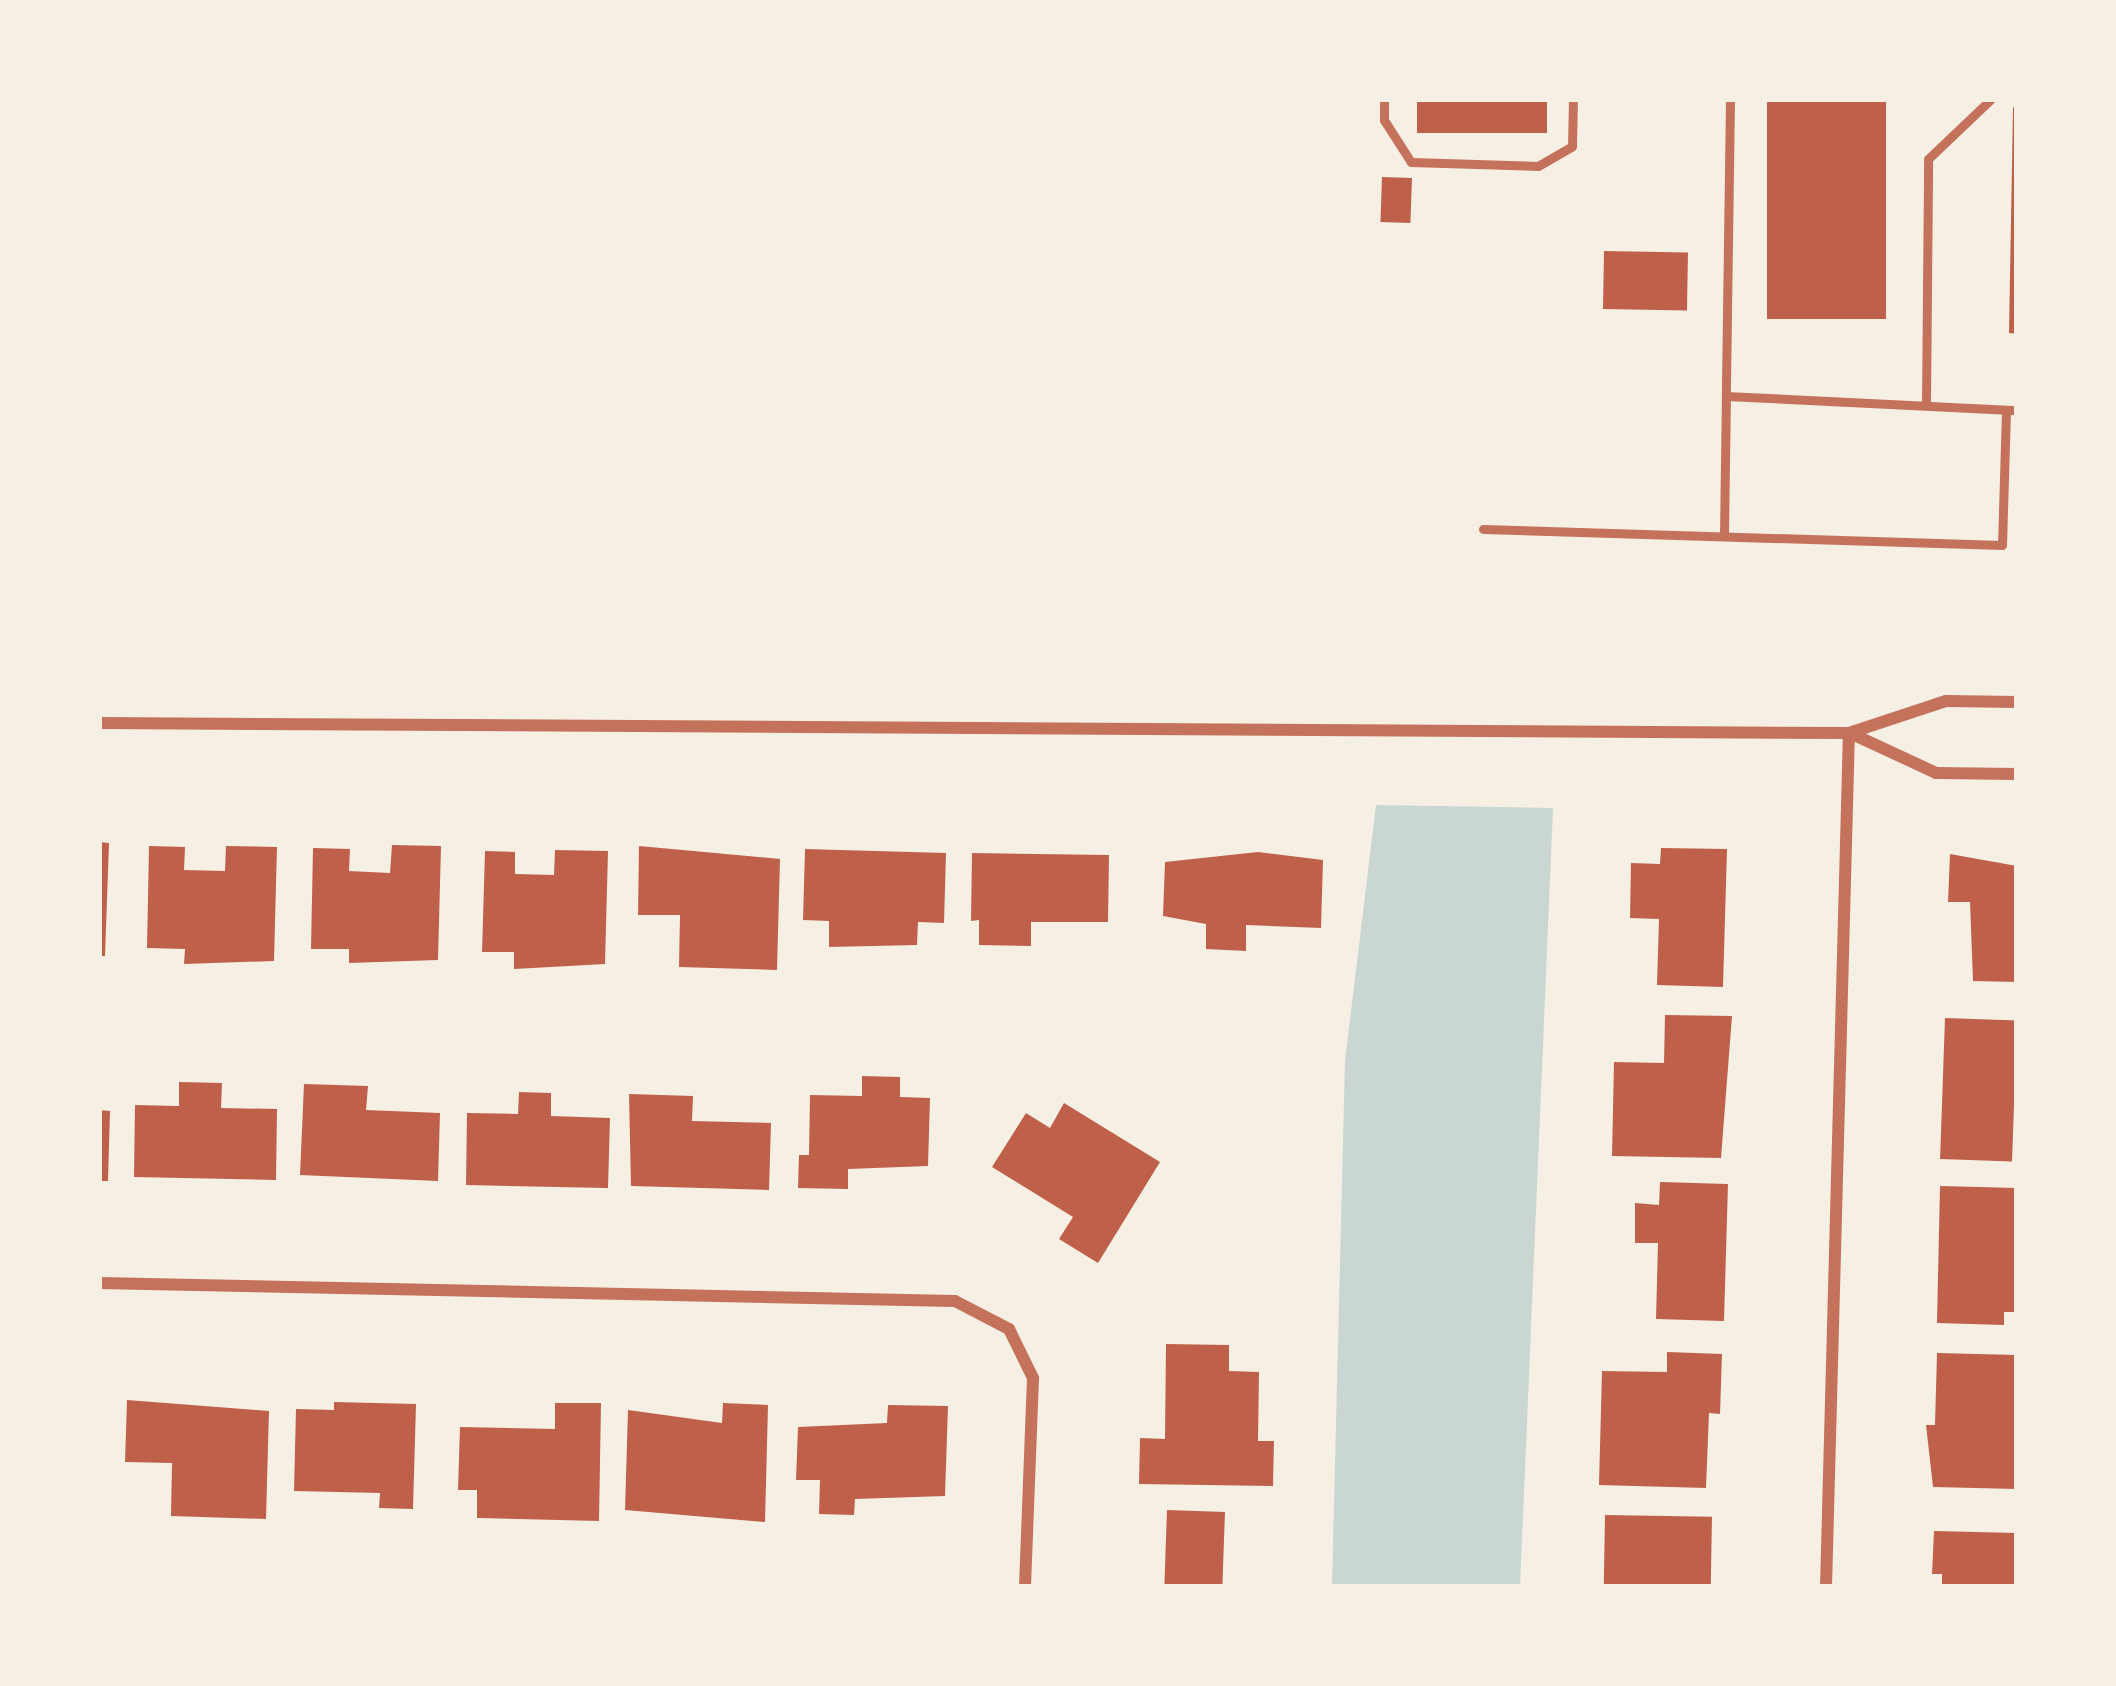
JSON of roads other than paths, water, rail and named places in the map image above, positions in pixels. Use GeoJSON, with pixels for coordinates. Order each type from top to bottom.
{"type":"FeatureCollection","features":[{"type":"Feature","properties":{"kind":"street"},"geometry":{"type":"LineString","coordinates":[[99,722],[1849,733],[1946,701],[2017,702]]}},
{"type":"Feature","properties":{"kind":"street"},"geometry":{"type":"LineString","coordinates":[[1849,733],[1936,773],[2017,774]]}},
{"type":"Feature","properties":{"kind":"street"},"geometry":{"type":"LineString","coordinates":[[1826,1587],[1849,733]]}},
{"type":"Feature","properties":{"kind":"street"},"geometry":{"type":"LineString","coordinates":[[99,1283],[955,1301],[1009,1329],[1033,1378],[1024,1587]]}},
{"type":"Feature","properties":{"kind":"lane"},"geometry":{"type":"LineString","coordinates":[[1384,99],[1384,121],[1411,162],[1538,166],[1571,146],[1573,99]]}},
{"type":"Feature","properties":{"kind":"lane"},"geometry":{"type":"LineString","coordinates":[[1724,535],[1730,99]]}},
{"type":"Feature","properties":{"kind":"lane"},"geometry":{"type":"LineString","coordinates":[[1926,406],[1928,160],[1991,99]]}},
{"type":"Feature","properties":{"kind":"lane"},"geometry":{"type":"LineString","coordinates":[[1726,396],[2012,410],[2002,545]]}},
{"type":"Feature","properties":{"kind":"lane"},"geometry":{"type":"LineString","coordinates":[[1483,529],[2017,546]]}}]}
